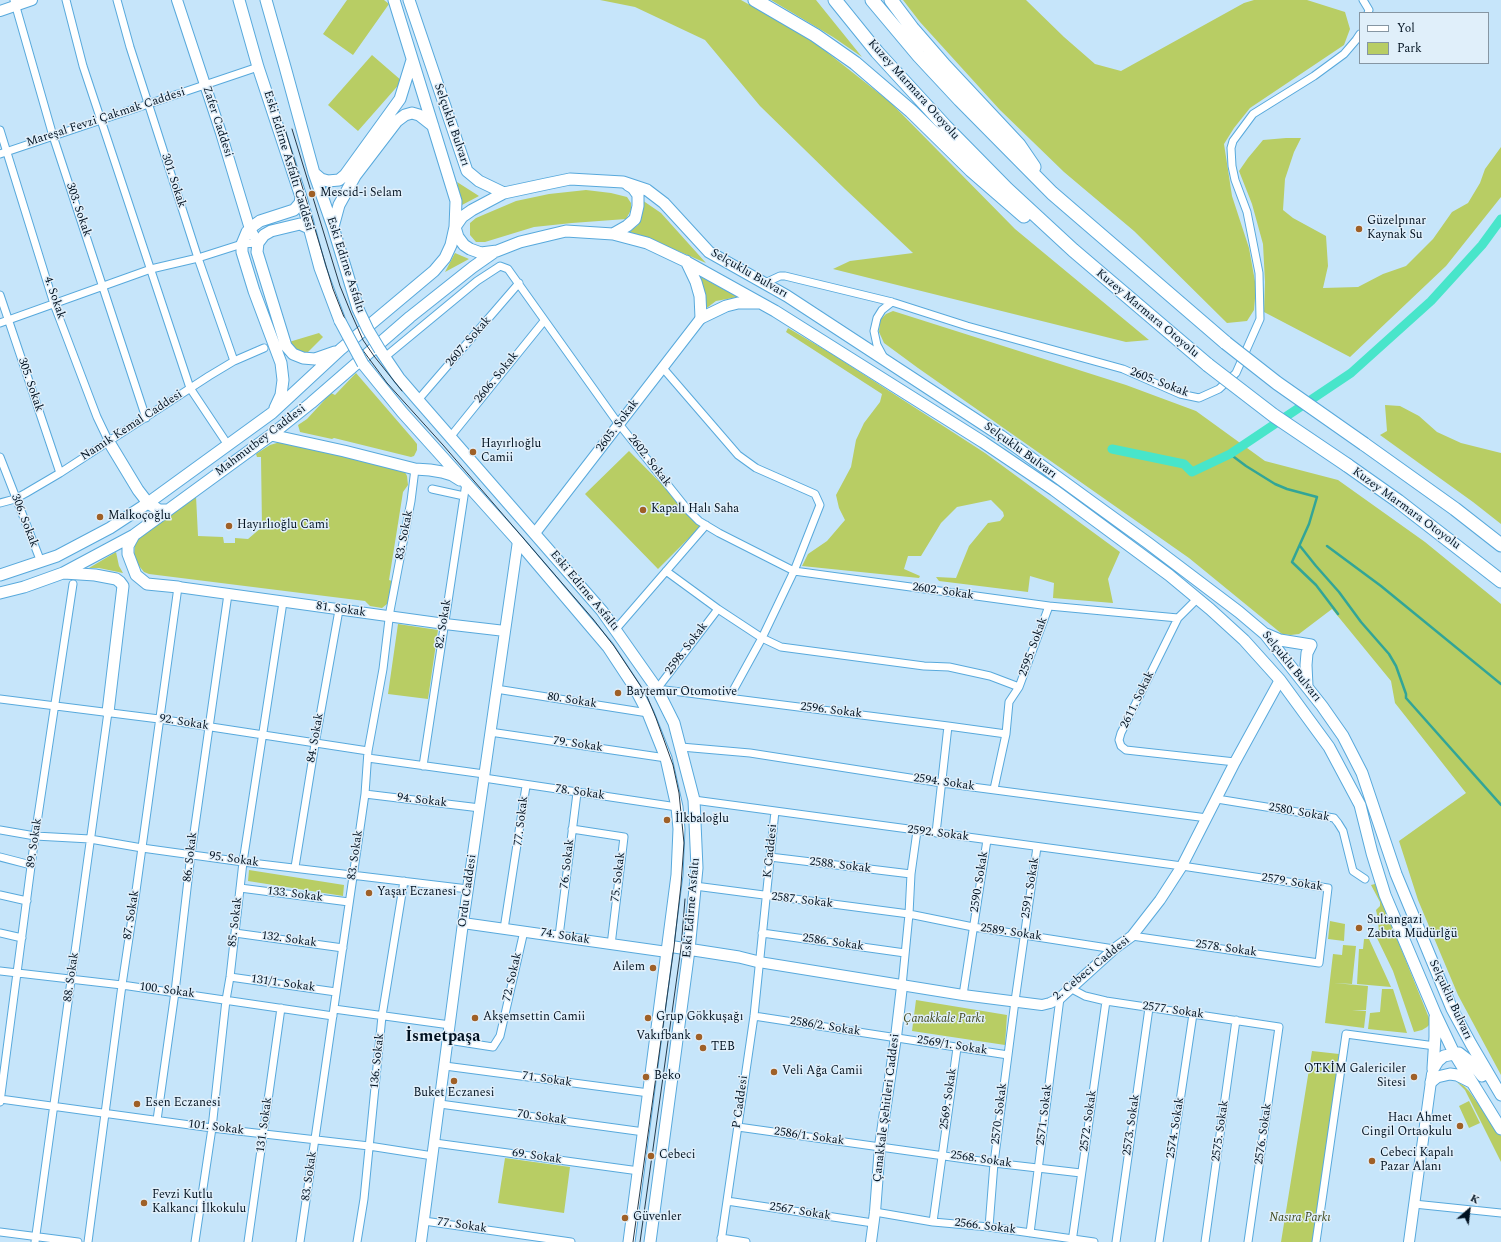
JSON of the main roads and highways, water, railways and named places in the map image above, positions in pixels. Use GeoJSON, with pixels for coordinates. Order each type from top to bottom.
{"type":"FeatureCollection","features":[{"type":"Feature","properties":{"kind":"highway"},"geometry":{"type":"LineString","coordinates":[[755,0],[816,35],[855,63],[911,111],[1001,197],[1036,226],[1073,250]]}},
{"type":"Feature","properties":{"kind":"highway","name":"Kuzey Marmara Otoyolu"},"geometry":{"type":"LineString","coordinates":[[835,0],[877,52],[945,126],[1007,189],[1073,250],[1208,365],[1278,419],[1398,501],[1501,581]]}},
{"type":"Feature","properties":{"kind":"highway"},"geometry":{"type":"LineString","coordinates":[[872,0],[960,100],[1052,193],[1226,343],[1283,388],[1456,509],[1501,545]]}},
{"type":"Feature","properties":{"kind":"highway"},"geometry":{"type":"LineString","coordinates":[[891,0],[912,28],[945,66],[1019,145],[1052,193]]}},
{"type":"Feature","properties":{"kind":"main road"},"geometry":{"type":"LineString","coordinates":[[0,11],[15,3],[32,0]]}},
{"type":"Feature","properties":{"kind":"main road","name":"Zafer Caddesi"},"geometry":{"type":"LineString","coordinates":[[177,0],[221,133],[250,229],[258,243]]}},
{"type":"Feature","properties":{"kind":"main road","name":"Eski Edirne Asfaltı Caddesi"},"geometry":{"type":"LineString","coordinates":[[239,0],[258,67],[301,197],[320,268],[340,321]]}},
{"type":"Feature","properties":{"kind":"main road","name":"Eski Edirne Asfaltı"},"geometry":{"type":"LineString","coordinates":[[266,0],[314,172],[333,227],[358,309],[368,330],[382,354],[418,400],[602,611],[657,689],[674,723],[694,800],[697,868],[688,953],[650,1242]]}},
{"type":"Feature","properties":{"kind":"main road","name":"Selçuklu Bulvarı"},"geometry":{"type":"LineString","coordinates":[[394,0],[456,201],[455,227]]}},
{"type":"Feature","properties":{"kind":"main road","name":"Selçuklu Bulvarı"},"geometry":{"type":"LineString","coordinates":[[409,0],[466,171],[479,181],[504,193],[570,179],[624,182],[647,190],[664,203],[709,252],[766,283],[1001,436],[1148,543],[1265,634],[1308,687],[1342,736],[1362,773],[1396,874],[1452,1009],[1501,1096]]}},
{"type":"Feature","properties":{"kind":"main road"},"geometry":{"type":"LineString","coordinates":[[314,172],[321,178],[328,181],[339,180],[345,175],[400,100],[412,60]]}},
{"type":"Feature","properties":{"kind":"main road"},"geometry":{"type":"LineString","coordinates":[[333,227],[339,205],[355,176],[397,122],[405,115],[412,113],[419,115],[433,126]]}},
{"type":"Feature","properties":{"kind":"main road"},"geometry":{"type":"LineString","coordinates":[[613,234],[627,226],[635,219],[638,206],[638,195],[633,188],[624,182]]}},
{"type":"Feature","properties":{"kind":"main road"},"geometry":{"type":"LineString","coordinates":[[497,251],[481,253],[470,249],[464,245],[458,237],[455,227],[462,217],[472,210],[504,193]]}},
{"type":"Feature","properties":{"kind":"main road"},"geometry":{"type":"LineString","coordinates":[[272,413],[280,395],[284,380],[281,363],[254,291],[242,252],[242,244],[247,232],[260,221],[294,210],[300,203],[301,197]]}},
{"type":"Feature","properties":{"kind":"main road"},"geometry":{"type":"LineString","coordinates":[[309,228],[300,224],[293,224],[271,231],[264,235],[258,243],[257,252],[286,346],[293,354],[304,358],[315,359],[341,349]]}},
{"type":"Feature","properties":{"kind":"main road","name":"Mahmutbey Caddesi"},"geometry":{"type":"LineString","coordinates":[[0,575],[56,556],[110,528],[148,503],[272,413],[341,349],[434,271],[445,258],[451,245],[455,227]]}},
{"type":"Feature","properties":{"kind":"main road","name":"Selçuklu Bulvarı"},"geometry":{"type":"LineString","coordinates":[[497,251],[520,242],[566,231],[613,234],[647,243],[685,261],[761,303],[1009,459],[1169,575],[1244,640],[1280,680],[1329,747],[1360,805],[1372,853],[1385,895],[1435,1012],[1454,1054],[1501,1129]]}},
{"type":"Feature","properties":{"kind":"main road","name":"Mahmutbey Caddesi"},"geometry":{"type":"LineString","coordinates":[[0,593],[24,587],[63,573],[134,535],[271,435],[311,403],[410,317],[473,267],[497,251]]}},
{"type":"Feature","properties":{"kind":"main road"},"geometry":{"type":"LineString","coordinates":[[685,261],[692,271],[700,296],[701,318],[726,306],[761,303]]}},
{"type":"Feature","properties":{"kind":"main road","name":"2605. Sokak"},"geometry":{"type":"LineString","coordinates":[[535,534],[701,318]]}},
{"type":"Feature","properties":{"kind":"main road","name":"Eski Edirne Asfaltı"},"geometry":{"type":"LineString","coordinates":[[340,321],[363,364],[402,412],[518,541],[608,647],[636,688],[666,758],[677,807],[679,829],[677,875],[629,1242]]}},
{"type":"Feature","properties":{"kind":"main road"},"geometry":{"type":"LineString","coordinates":[[271,435],[447,474],[466,483]]}},
{"type":"Feature","properties":{"kind":"main road"},"geometry":{"type":"LineString","coordinates":[[109,442],[138,490],[148,503],[159,510],[168,510]]}},
{"type":"Feature","properties":{"kind":"main road"},"geometry":{"type":"LineString","coordinates":[[134,535],[128,546],[128,554],[136,575],[147,584],[178,587]]}},
{"type":"Feature","properties":{"kind":"main road","name":"Ordu Caddesi"},"geometry":{"type":"LineString","coordinates":[[421,1242],[463,923],[518,541]]}},
{"type":"Feature","properties":{"kind":"main road"},"geometry":{"type":"LineString","coordinates":[[63,573],[95,574],[116,579],[123,586],[108,712]]}},
{"type":"Feature","properties":{"kind":"main road","name":"81. Sokak"},"geometry":{"type":"LineString","coordinates":[[178,587],[339,610],[505,631]]}},
{"type":"Feature","properties":{"kind":"main road"},"geometry":{"type":"LineString","coordinates":[[1265,634],[1280,640],[1311,645],[1307,653],[1306,665],[1308,687]]}},
{"type":"Feature","properties":{"kind":"main road","name":"2. Cebeci Caddesi"},"geometry":{"type":"LineString","coordinates":[[759,962],[902,986],[1042,1005],[1060,998],[1114,949],[1132,936],[1160,900],[1182,866],[1235,762],[1280,680]]}},
{"type":"Feature","properties":{"kind":"main road","name":"74. Sokak"},"geometry":{"type":"LineString","coordinates":[[463,923],[559,936],[611,945],[668,949]]}},
{"type":"Feature","properties":{"kind":"main road"},"geometry":{"type":"LineString","coordinates":[[668,949],[688,953],[739,957],[759,962]]}},
{"type":"Feature","properties":{"kind":"main road","name":"Çanakkale Şehitleri Caddesi"},"geometry":{"type":"LineString","coordinates":[[871,1242],[880,1146],[902,986]]}},
{"type":"Feature","properties":{"kind":"main road"},"geometry":{"type":"LineString","coordinates":[[1409,1242],[1433,1069],[1435,1012]]}},
{"type":"Feature","properties":{"kind":"main road"},"geometry":{"type":"LineString","coordinates":[[1433,1069],[1438,1061],[1444,1056],[1459,1053],[1465,1056],[1472,1063],[1488,1084],[1501,1096]]}},
{"type":"Feature","properties":{"kind":"main road"},"geometry":{"type":"LineString","coordinates":[[1431,1082],[1437,1077],[1457,1074],[1471,1083]]}},
{"type":"Feature","properties":{"kind":"waterway"},"geometry":{"type":"LineString","coordinates":[[1112,449],[1184,464],[1192,472],[1230,454],[1351,373],[1431,301],[1482,245],[1501,219]]}},
{"type":"Feature","properties":{"kind":"waterway"},"geometry":{"type":"LineString","coordinates":[[1230,454],[1275,484],[1287,489],[1317,497],[1309,524],[1292,562],[1316,585],[1338,614]]}},
{"type":"Feature","properties":{"kind":"waterway"},"geometry":{"type":"LineString","coordinates":[[1300,546],[1339,592],[1361,622],[1389,654],[1396,666],[1406,698],[1501,805]]}},
{"type":"Feature","properties":{"kind":"waterway"},"geometry":{"type":"LineString","coordinates":[[1327,546],[1381,586],[1501,684]]}},
{"type":"Feature","properties":{"kind":"tram line"},"geometry":{"type":"LineString","coordinates":[[285,129],[333,289],[344,317],[359,345],[387,383],[443,445],[593,619],[614,646],[646,694],[673,765],[679,793],[684,843],[681,885],[674,947],[633,1242]]}},
{"type":"Feature","properties":{"kind":"tram line"},"geometry":{"type":"LineString","coordinates":[[292,129],[340,286],[351,313],[363,340],[402,391]]}},
{"type":"Feature","properties":{"kind":"tram line"},"geometry":{"type":"LineString","coordinates":[[640,1242],[681,948],[685,899]]}},
{"type":"Feature","properties":{"kind":"place","name":"Mescid-i Selam"},"geometry":{"type":"Point","coordinates":[312,194]}},
{"type":"Feature","properties":{"kind":"place","name":"Güzelpınar Kaynak Su"},"geometry":{"type":"Point","coordinates":[1359,229]}},
{"type":"Feature","properties":{"kind":"place","name":"Hayırlıoğlu Camii"},"geometry":{"type":"Point","coordinates":[473,452]}},
{"type":"Feature","properties":{"kind":"place","name":"Kapalı Halı Saha"},"geometry":{"type":"Point","coordinates":[643,510]}},
{"type":"Feature","properties":{"kind":"place","name":"Malkoçoğlu"},"geometry":{"type":"Point","coordinates":[100,517]}},
{"type":"Feature","properties":{"kind":"place","name":"Hayırlıoğlu Cami"},"geometry":{"type":"Point","coordinates":[229,526]}},
{"type":"Feature","properties":{"kind":"place","name":"Baytemur Otomotive"},"geometry":{"type":"Point","coordinates":[618,693]}},
{"type":"Feature","properties":{"kind":"place","name":"İlkbaloğlu"},"geometry":{"type":"Point","coordinates":[667,820]}},
{"type":"Feature","properties":{"kind":"place","name":"Yaşar Eczanesi"},"geometry":{"type":"Point","coordinates":[369,893]}},
{"type":"Feature","properties":{"kind":"place","name":"Sultangazi Zabıta Müdürlğü"},"geometry":{"type":"Point","coordinates":[1359,928]}},
{"type":"Feature","properties":{"kind":"place","name":"Ailem"},"geometry":{"type":"Point","coordinates":[653,968]}},
{"type":"Feature","properties":{"kind":"place","name":"Akşemsettin Camii"},"geometry":{"type":"Point","coordinates":[475,1018]}},
{"type":"Feature","properties":{"kind":"place","name":"Grup Gökkuşağı"},"geometry":{"type":"Point","coordinates":[648,1018]}},
{"type":"Feature","properties":{"kind":"place","name":"Vakıfbank"},"geometry":{"type":"Point","coordinates":[699,1037]}},
{"type":"Feature","properties":{"kind":"place","name":"TEB"},"geometry":{"type":"Point","coordinates":[703,1048]}},
{"type":"Feature","properties":{"kind":"place","name":"Veli Ağa Camii"},"geometry":{"type":"Point","coordinates":[774,1072]}},
{"type":"Feature","properties":{"kind":"place","name":"Beko"},"geometry":{"type":"Point","coordinates":[646,1077]}},
{"type":"Feature","properties":{"kind":"place","name":"OTKİM Galericiler Sitesi"},"geometry":{"type":"Point","coordinates":[1414,1077]}},
{"type":"Feature","properties":{"kind":"place","name":"Buket Eczanesi"},"geometry":{"type":"Point","coordinates":[454,1081]}},
{"type":"Feature","properties":{"kind":"place","name":"Esen Eczanesi"},"geometry":{"type":"Point","coordinates":[137,1104]}},
{"type":"Feature","properties":{"kind":"place","name":"Hacı Ahmet Cingil Ortaokulu"},"geometry":{"type":"Point","coordinates":[1460,1126]}},
{"type":"Feature","properties":{"kind":"place","name":"Cebeci"},"geometry":{"type":"Point","coordinates":[651,1156]}},
{"type":"Feature","properties":{"kind":"place","name":"Cebeci Kapalı Pazar Alanı"},"geometry":{"type":"Point","coordinates":[1372,1161]}},
{"type":"Feature","properties":{"kind":"place","name":"Fevzi Kutlu Kalkancı İlkokulu"},"geometry":{"type":"Point","coordinates":[144,1203]}},
{"type":"Feature","properties":{"kind":"place","name":"Güvenler"},"geometry":{"type":"Point","coordinates":[625,1218]}},
{"type":"Feature","properties":{"kind":"district","name":"İsmetpaşa"},"geometry":{"type":"Point","coordinates":[443,1038]}},
{"type":"Feature","properties":{"kind":"park label","name":"Çanakkale Parkı"},"geometry":{"type":"Point","coordinates":[944,1020]}},
{"type":"Feature","properties":{"kind":"park label","name":"Nasıra Parkı"},"geometry":{"type":"Point","coordinates":[1300,1219]}}]}
